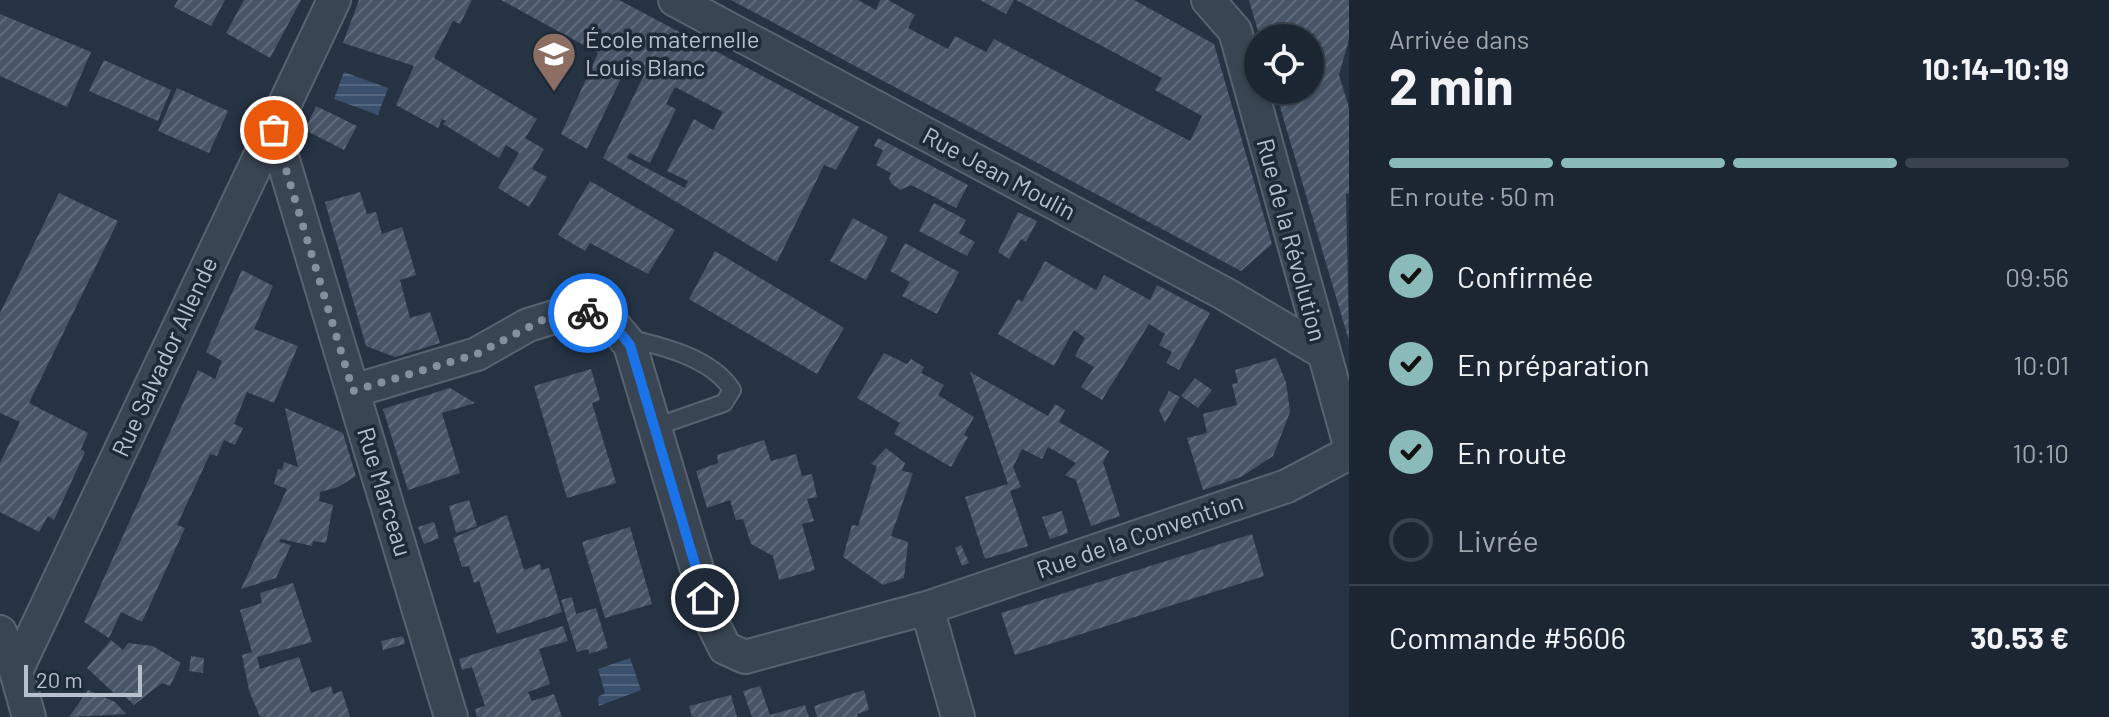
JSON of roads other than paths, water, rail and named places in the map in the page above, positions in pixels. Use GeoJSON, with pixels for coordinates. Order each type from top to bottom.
{"type":"FeatureCollection","features":[{"type":"Feature","properties":{"kind":"street","name":"Rue Salvador Allende"},"geometry":{"type":"LineString","coordinates":[[16,671],[334,0]]}},
{"type":"Feature","properties":{"kind":"street","name":"Rue Jean Moulin"},"geometry":{"type":"LineString","coordinates":[[675,0],[1225,294],[1321,351]]}},
{"type":"Feature","properties":{"kind":"street","name":"Rue de la Révolution"},"geometry":{"type":"LineString","coordinates":[[1208,0],[1235,31],[1321,351],[1349,442]]}},
{"type":"Feature","properties":{"kind":"street","name":"Rue Marceau"},"geometry":{"type":"LineString","coordinates":[[274,130],[451,717]]}},
{"type":"Feature","properties":{"kind":"street"},"geometry":{"type":"LineString","coordinates":[[353,391],[477,354],[550,316],[574,311],[593,314],[611,322],[627,338]]}},
{"type":"Feature","properties":{"kind":"street","name":"Rue de la Convention"},"geometry":{"type":"LineString","coordinates":[[627,338],[714,626],[725,648],[745,657],[927,608],[1287,486],[1349,453]]}},
{"type":"Feature","properties":{"kind":"street"},"geometry":{"type":"LineString","coordinates":[[927,608],[958,717]]}},
{"type":"Feature","properties":{"kind":"street"},"geometry":{"type":"LineString","coordinates":[[0,632],[16,671],[29,717]]}},
{"type":"Feature","properties":{"kind":"lane"},"geometry":{"type":"LineString","coordinates":[[627,338],[662,346],[722,375],[732,390],[724,403],[655,427]]}},
{"type":"Feature","properties":{"kind":"water"},"geometry":{"type":"Polygon","coordinates":[[[344,72],[388,88],[378,115],[334,99],[344,72]]]}},
{"type":"Feature","properties":{"kind":"water"},"geometry":{"type":"Polygon","coordinates":[[[630,658],[641,690],[599,706],[598,697],[605,693],[598,669],[630,658]]]}},
{"type":"Feature","properties":{"kind":"place","name":"École maternelle Louis Blanc"},"geometry":{"type":"Point","coordinates":[554,93]}}]}
